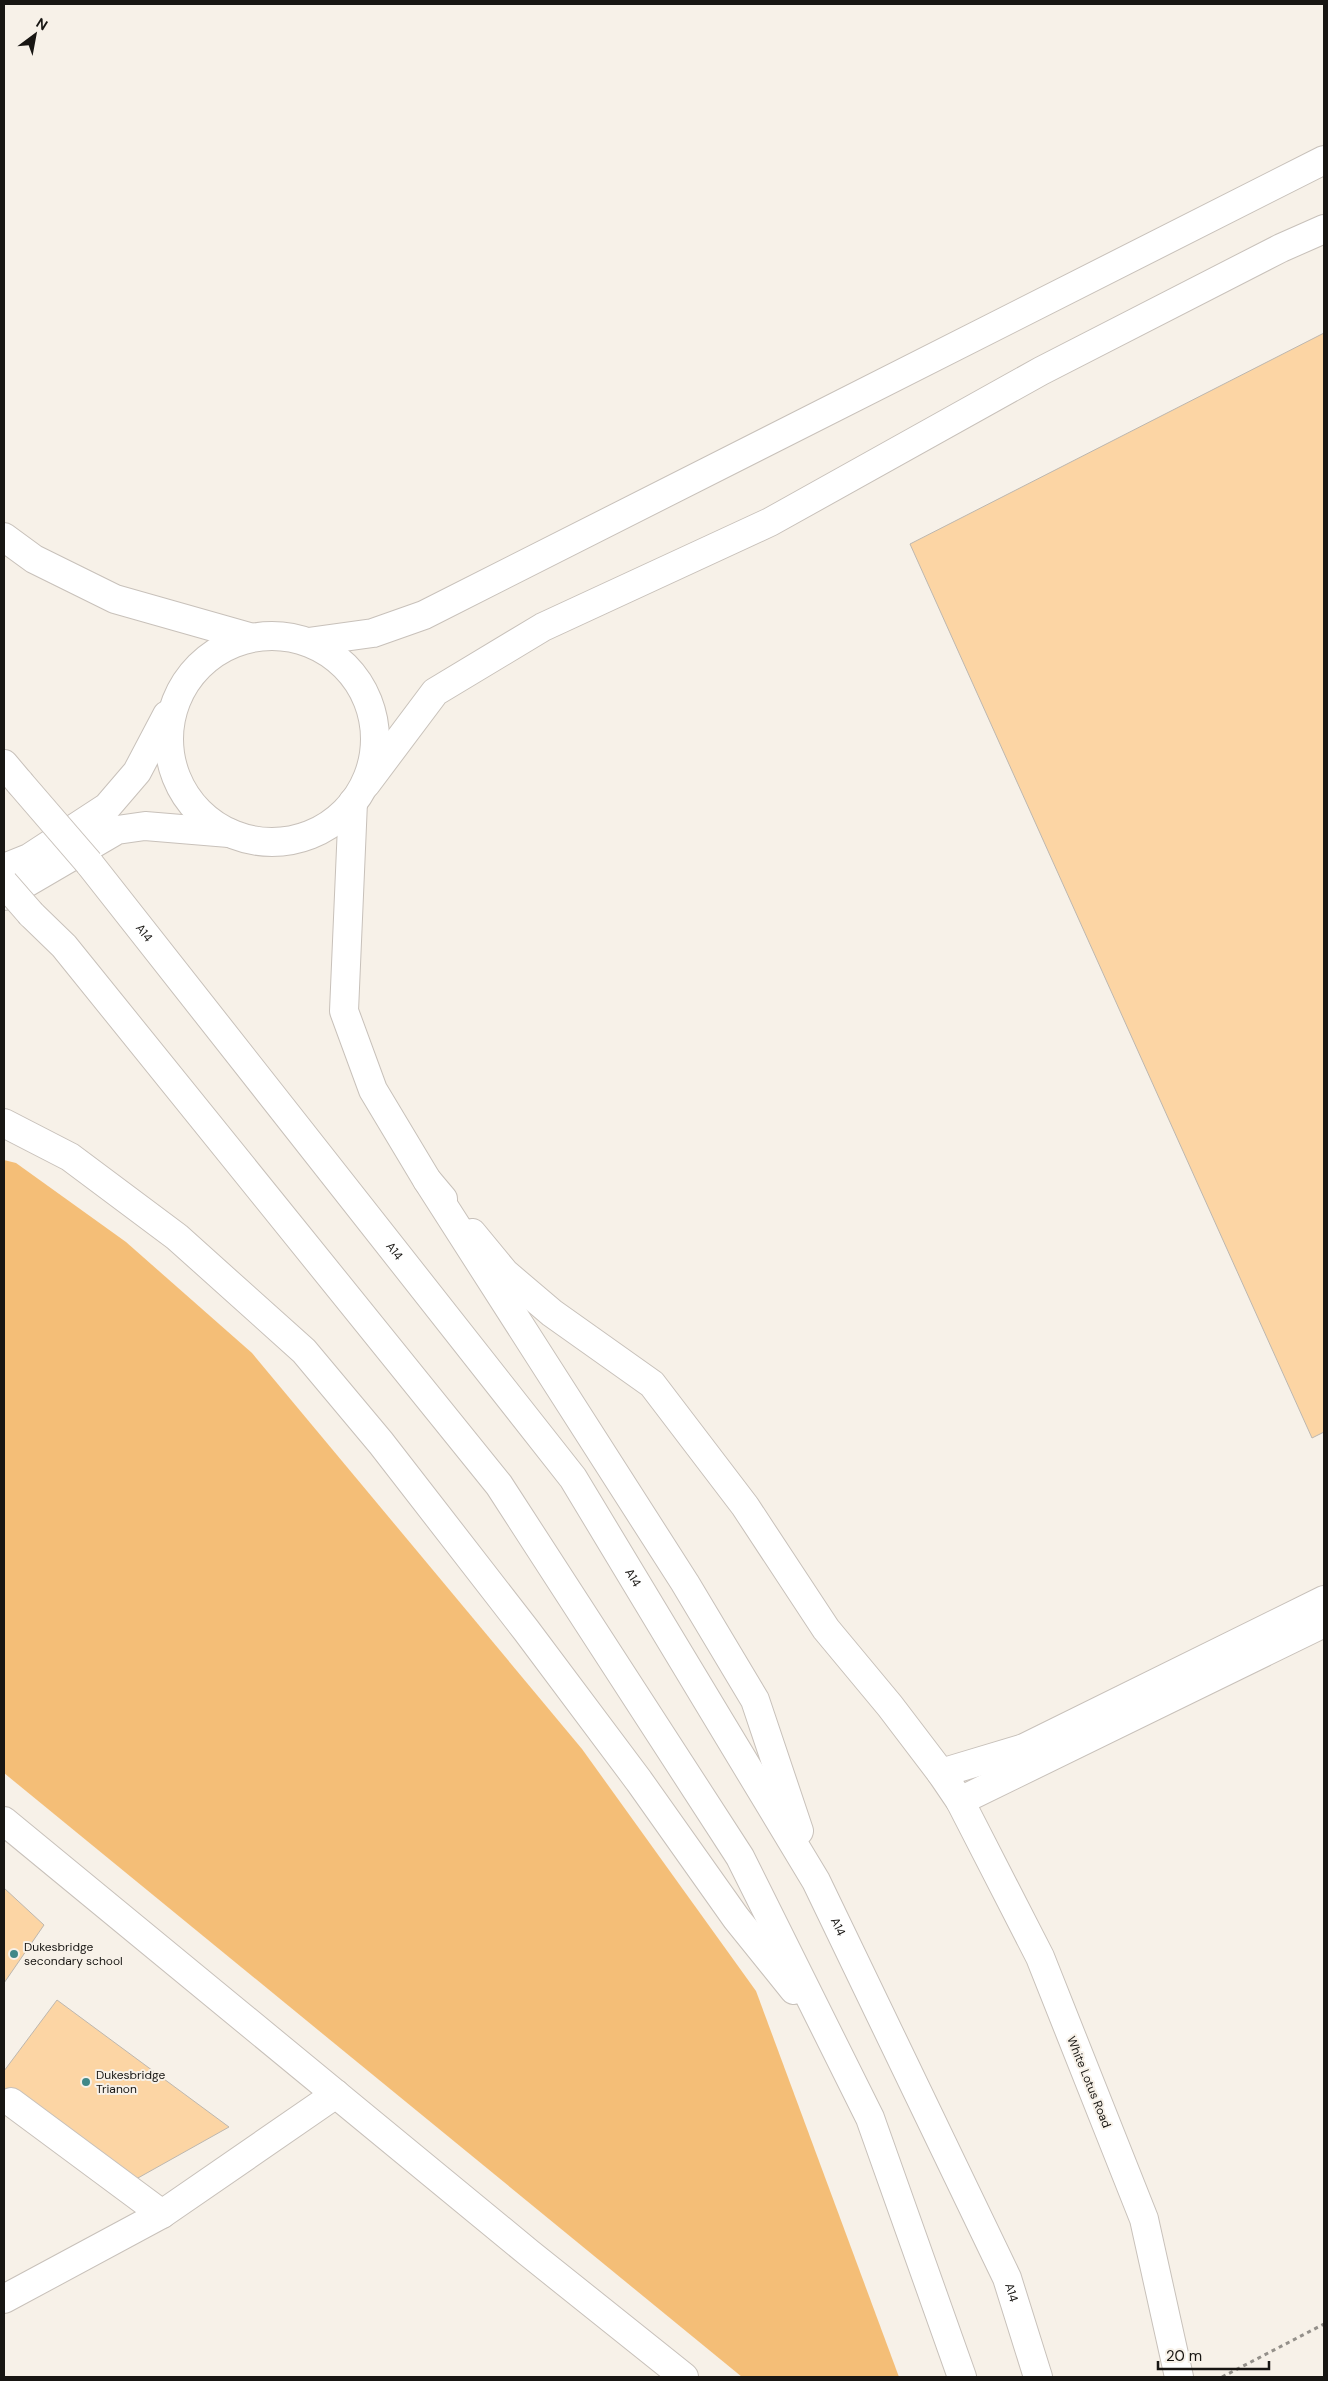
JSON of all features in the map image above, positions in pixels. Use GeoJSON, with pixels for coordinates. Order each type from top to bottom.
{"type":"FeatureCollection","features":[{"type":"Feature","properties":{"kind":"street"},"geometry":{"type":"LineString","coordinates":[[308,642],[373,633],[424,615],[1324,160]]}},
{"type":"Feature","properties":{"kind":"street"},"geometry":{"type":"LineString","coordinates":[[174,703],[168,738],[173,773],[191,804],[218,828],[251,840],[287,842],[321,831],[347,811],[435,692],[543,627],[770,522],[1041,371],[1281,248],[1324,229]]}},
{"type":"Feature","properties":{"kind":"street"},"geometry":{"type":"LineString","coordinates":[[4,537],[34,559],[115,599],[249,637]]}},
{"type":"Feature","properties":{"kind":"street"},"geometry":{"type":"LineString","coordinates":[[4,868],[29,858],[107,807],[137,772],[191,672],[218,649],[249,637],[282,635],[308,642],[342,662],[363,688],[374,719],[376,752],[360,793],[344,1011],[373,1090],[427,1180],[685,1583],[755,1700],[816,1881]]}},
{"type":"Feature","properties":{"kind":"street","name":"A14"},"geometry":{"type":"LineString","coordinates":[[12,774],[89,863],[573,1478],[816,1881],[1007,2278],[1038,2377]]}},
{"type":"Feature","properties":{"kind":"street"},"geometry":{"type":"LineString","coordinates":[[4,896],[116,830],[145,826],[233,834]]}},
{"type":"Feature","properties":{"kind":"street"},"geometry":{"type":"LineString","coordinates":[[4,883],[31,914],[64,946],[499,1485],[740,1856],[870,2118],[962,2377]]}},
{"type":"Feature","properties":{"kind":"street"},"geometry":{"type":"LineString","coordinates":[[4,1123],[70,1157],[177,1237],[304,1351],[381,1443],[502,1599],[639,1781],[736,1918],[827,2032]]}},
{"type":"Feature","properties":{"kind":"street","name":"White Lotus Road"},"geometry":{"type":"LineString","coordinates":[[427,1180],[505,1273],[552,1313],[652,1384],[746,1506],[826,1629],[890,1706],[960,1801],[1040,1956],[1144,2219],[1179,2377]]}},
{"type":"Feature","properties":{"kind":"street"},"geometry":{"type":"LineString","coordinates":[[941,1773],[1024,1748],[1324,1600]]}},
{"type":"Feature","properties":{"kind":"street"},"geometry":{"type":"LineString","coordinates":[[960,1801],[1324,1623]]}},
{"type":"Feature","properties":{"kind":"street"},"geometry":{"type":"LineString","coordinates":[[4,1821],[684,2377]]}},
{"type":"Feature","properties":{"kind":"street"},"geometry":{"type":"LineString","coordinates":[[4,2299],[162,2214],[336,2094]]}},
{"type":"Feature","properties":{"kind":"street"},"geometry":{"type":"LineString","coordinates":[[11,2102],[162,2214]]}},
{"type":"Feature","properties":{"kind":"path"},"geometry":{"type":"LineString","coordinates":[[1222,2377],[1324,2324]]}},
{"type":"Feature","properties":{"kind":"shaded area"},"geometry":{"type":"Polygon","coordinates":[[[4,1160],[16,1163],[126,1242],[252,1353],[582,1749],[756,1991],[899,2377],[742,2377],[4,1773],[4,1160]]]}},
{"type":"Feature","properties":{"kind":"building"},"geometry":{"type":"Polygon","coordinates":[[[1324,333],[1324,1432],[1312,1438],[910,544],[1324,333]]]}},
{"type":"Feature","properties":{"kind":"building","name":"Dukesbridge secondary school"},"geometry":{"type":"Polygon","coordinates":[[[4,1888],[44,1925],[4,1983],[4,1888]]]}},
{"type":"Feature","properties":{"kind":"building","name":"Dukesbridge Trianon"},"geometry":{"type":"Polygon","coordinates":[[[57,2000],[229,2127],[129,2183],[4,2092],[4,2071],[57,2000]]]}},
{"type":"Feature","properties":{"kind":"place","name":"Dukesbridge secondary school"},"geometry":{"type":"Point","coordinates":[14,1954]}},
{"type":"Feature","properties":{"kind":"place","name":"Dukesbridge Trianon"},"geometry":{"type":"Point","coordinates":[86,2082]}}]}
